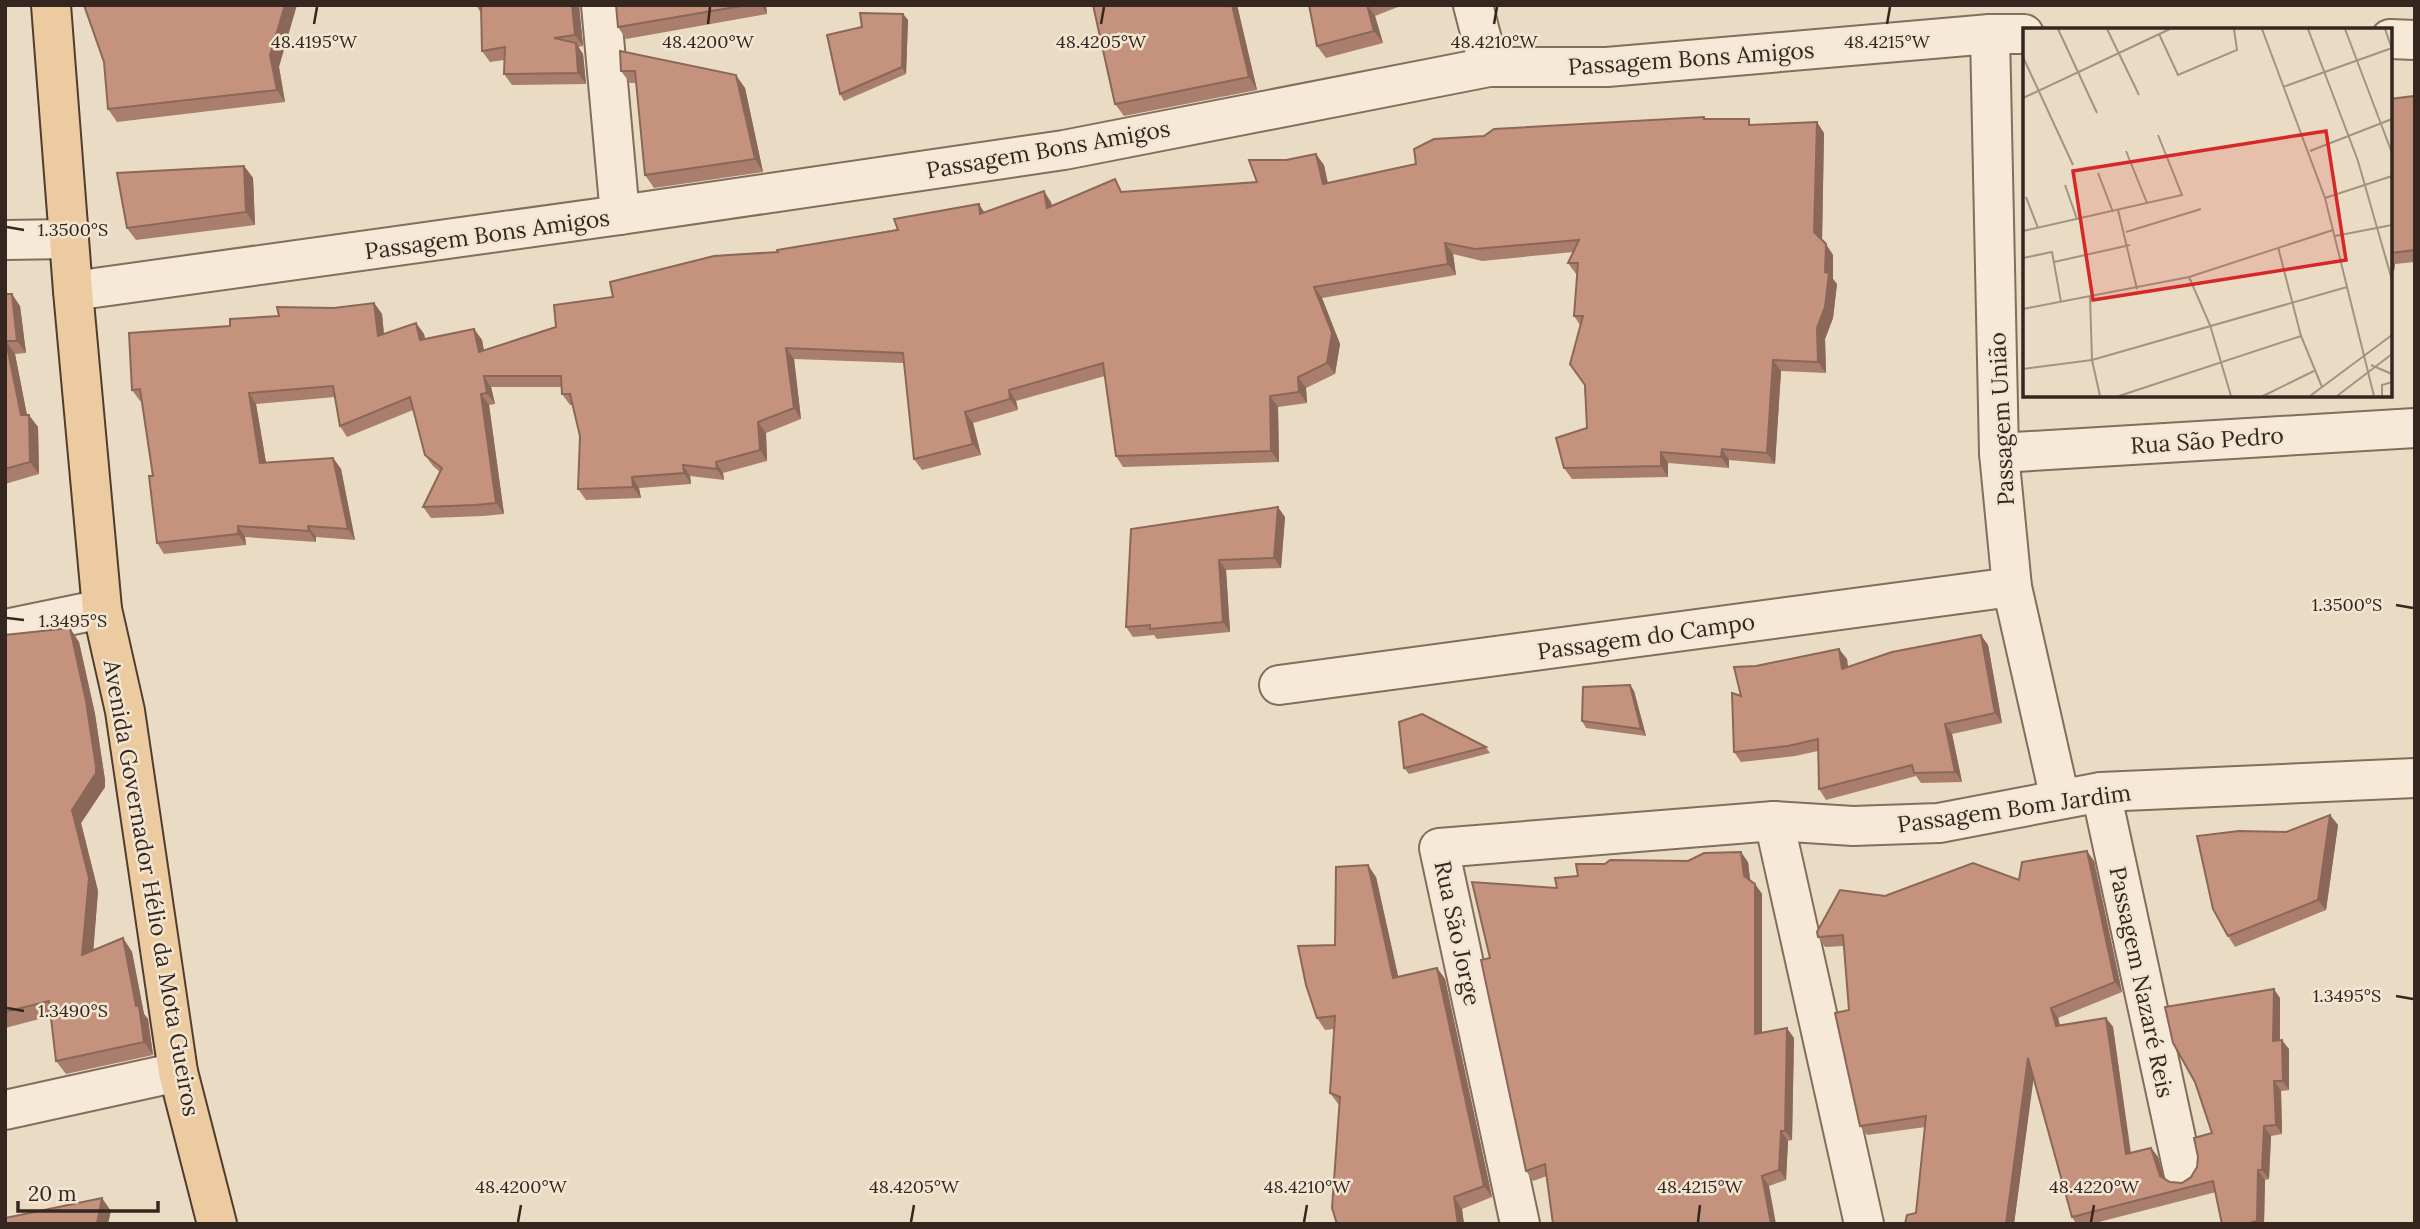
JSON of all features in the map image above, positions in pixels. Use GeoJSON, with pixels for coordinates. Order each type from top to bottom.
{"type":"FeatureCollection","features":[{"type":"Feature","properties":{"kind":"main road","name":"Avenida Governador Hélio da Mota Gueiros"},"geometry":{"type":"LineString","coordinates":[[51,5],[73,291],[102,608],[125,710],[178,1072],[217,1224]]}},
{"type":"Feature","properties":{"kind":"street"},"geometry":{"type":"LineString","coordinates":[[601,5],[620,215]]}},
{"type":"Feature","properties":{"kind":"street"},"geometry":{"type":"LineString","coordinates":[[1473,5],[1489,67]]}},
{"type":"Feature","properties":{"kind":"street","name":"Passagem Bons Amigos"},"geometry":{"type":"LineString","coordinates":[[73,291],[1064,150],[1489,67],[1607,67],[2008,34]]}},
{"type":"Feature","properties":{"kind":"street","name":"Passagem União"},"geometry":{"type":"LineString","coordinates":[[2008,34],[1999,453],[2012,587],[2060,799]]}},
{"type":"Feature","properties":{"kind":"street"},"geometry":{"type":"LineString","coordinates":[[2392,39],[2415,40]]}},
{"type":"Feature","properties":{"kind":"street"},"geometry":{"type":"LineString","coordinates":[[5,240],[69,239]]}},
{"type":"Feature","properties":{"kind":"street","name":"Rua São Pedro"},"geometry":{"type":"LineString","coordinates":[[1999,453],[2415,428]]}},
{"type":"Feature","properties":{"kind":"street","name":"Passagem do Campo"},"geometry":{"type":"LineString","coordinates":[[1279,685],[2012,587]]}},
{"type":"Feature","properties":{"kind":"street"},"geometry":{"type":"LineString","coordinates":[[5,629],[102,608]]}},
{"type":"Feature","properties":{"kind":"street","name":"Passagem Bom Jardim"},"geometry":{"type":"LineString","coordinates":[[1774,821],[1853,827],[1939,823],[2101,792],[2415,778]]}},
{"type":"Feature","properties":{"kind":"street","name":"Passagem Nazaré Reis"},"geometry":{"type":"LineString","coordinates":[[2101,792],[2183,1171]]}},
{"type":"Feature","properties":{"kind":"street"},"geometry":{"type":"LineString","coordinates":[[1774,821],[1864,1224]]}},
{"type":"Feature","properties":{"kind":"street","name":"Rua São Jorge"},"geometry":{"type":"LineString","coordinates":[[1520,1224],[1439,848],[1774,821]]}},
{"type":"Feature","properties":{"kind":"street"},"geometry":{"type":"LineString","coordinates":[[5,1110],[178,1072]]}},
{"type":"Feature","properties":{"kind":"building"},"geometry":{"type":"Polygon","coordinates":[[[84,5],[285,5],[270,55],[277,90],[108,109],[104,62],[84,5]]]}},
{"type":"Feature","properties":{"kind":"building"},"geometry":{"type":"Polygon","coordinates":[[[481,5],[572,5],[575,35],[554,38],[576,43],[578,73],[504,74],[505,47],[482,51],[481,5]]]}},
{"type":"Feature","properties":{"kind":"building"},"geometry":{"type":"Polygon","coordinates":[[[616,5],[747,5],[618,27],[616,5]]]}},
{"type":"Feature","properties":{"kind":"building"},"geometry":{"type":"Polygon","coordinates":[[[1093,5],[1232,5],[1249,77],[1115,104],[1093,5]]]}},
{"type":"Feature","properties":{"kind":"building"},"geometry":{"type":"Polygon","coordinates":[[[1309,5],[1367,5],[1374,31],[1317,46],[1309,5]]]}},
{"type":"Feature","properties":{"kind":"building"},"geometry":{"type":"Polygon","coordinates":[[[860,13],[903,14],[902,67],[840,94],[827,35],[862,27],[860,13]]]}},
{"type":"Feature","properties":{"kind":"building"},"geometry":{"type":"Polygon","coordinates":[[[620,51],[736,75],[755,159],[645,175],[635,71],[621,71],[620,51]]]}},
{"type":"Feature","properties":{"kind":"building"},"geometry":{"type":"Polygon","coordinates":[[[2415,96],[2415,250],[2392,253],[2392,99],[2415,96]]]}},
{"type":"Feature","properties":{"kind":"building"},"geometry":{"type":"Polygon","coordinates":[[[1704,117],[1749,119],[1749,125],[1817,122],[1814,232],[1826,244],[1825,272],[1829,273],[1825,307],[1817,328],[1818,362],[1773,360],[1767,453],[1722,449],[1721,457],[1661,452],[1661,466],[1564,468],[1556,438],[1587,428],[1585,385],[1570,364],[1583,316],[1574,316],[1578,263],[1568,263],[1579,240],[1475,249],[1445,243],[1448,264],[1314,287],[1332,333],[1327,363],[1298,377],[1299,392],[1270,396],[1271,451],[1116,456],[1103,363],[1009,390],[1010,399],[965,412],[973,444],[914,459],[903,353],[786,348],[794,408],[758,422],[760,450],[716,462],[717,469],[683,465],[684,473],[632,477],[633,487],[578,489],[580,436],[570,394],[562,394],[561,376],[484,376],[487,393],[481,394],[496,503],[475,505],[423,507],[442,468],[425,455],[410,397],[340,426],[333,386],[249,393],[260,463],[333,458],[348,529],[308,526],[309,531],[238,526],[238,534],[157,543],[149,476],[153,476],[140,389],[132,390],[129,333],[230,326],[230,319],[279,316],[277,307],[334,308],[374,303],[378,336],[416,323],[420,340],[474,329],[479,352],[556,327],[554,305],[613,297],[610,282],[714,256],[778,252],[777,250],[898,230],[894,219],[979,204],[980,214],[1044,191],[1047,208],[1115,179],[1121,192],[1257,182],[1249,160],[1286,160],[1316,154],[1323,184],[1416,164],[1414,149],[1434,139],[1484,136],[1494,129],[1704,117]]]}},
{"type":"Feature","properties":{"kind":"building"},"geometry":{"type":"Polygon","coordinates":[[[244,166],[246,212],[127,228],[117,173],[244,166]]]}},
{"type":"Feature","properties":{"kind":"building"},"geometry":{"type":"Polygon","coordinates":[[[5,294],[12,294],[17,341],[6,341],[21,415],[29,415],[30,462],[5,469],[5,294]]]}},
{"type":"Feature","properties":{"kind":"building"},"geometry":{"type":"Polygon","coordinates":[[[1278,507],[1274,558],[1219,560],[1223,622],[1150,629],[1150,625],[1126,627],[1131,529],[1278,507]]]}},
{"type":"Feature","properties":{"kind":"building"},"geometry":{"type":"Polygon","coordinates":[[[70,628],[86,701],[96,767],[96,773],[72,810],[89,878],[82,955],[123,938],[136,1006],[139,1006],[144,1042],[56,1061],[49,1001],[5,1012],[5,635],[70,628]]]}},
{"type":"Feature","properties":{"kind":"building"},"geometry":{"type":"Polygon","coordinates":[[[1981,635],[1995,713],[1945,724],[1955,772],[1914,773],[1912,765],[1819,789],[1818,739],[1788,746],[1734,752],[1732,693],[1741,696],[1734,667],[1756,666],[1839,649],[1842,669],[1892,652],[1981,635]]]}},
{"type":"Feature","properties":{"kind":"building"},"geometry":{"type":"Polygon","coordinates":[[[1630,685],[1641,729],[1582,721],[1583,687],[1630,685]]]}},
{"type":"Feature","properties":{"kind":"building"},"geometry":{"type":"Polygon","coordinates":[[[1422,714],[1486,747],[1404,768],[1399,722],[1422,714]]]}},
{"type":"Feature","properties":{"kind":"building"},"geometry":{"type":"Polygon","coordinates":[[[2330,815],[2318,900],[2228,936],[2213,909],[2197,836],[2239,831],[2286,832],[2330,815]]]}},
{"type":"Feature","properties":{"kind":"building"},"geometry":{"type":"Polygon","coordinates":[[[2087,851],[2115,982],[2051,1008],[2056,1026],[2106,1018],[2126,1154],[2151,1148],[2160,1176],[2170,1182],[2182,1183],[2191,1177],[2197,1167],[2194,1138],[2212,1133],[2195,1082],[2173,1043],[2165,1007],[2274,989],[2273,1041],[2282,1040],[2283,1081],[2274,1081],[2276,1125],[2264,1126],[2262,1170],[2258,1170],[2257,1221],[2222,1224],[2213,1181],[2072,1217],[2028,1058],[2006,1224],[1905,1224],[1907,1215],[1916,1213],[1926,1116],[1860,1126],[1835,1013],[1849,1010],[1843,935],[1818,937],[1817,932],[1840,890],[1885,896],[1973,863],[2019,880],[2022,862],[2087,851]]]}},
{"type":"Feature","properties":{"kind":"building"},"geometry":{"type":"Polygon","coordinates":[[[1741,852],[1744,876],[1755,884],[1755,1034],[1787,1028],[1785,1131],[1781,1131],[1779,1170],[1762,1176],[1771,1224],[1553,1224],[1545,1164],[1526,1171],[1481,960],[1490,958],[1472,882],[1557,888],[1555,878],[1578,876],[1576,864],[1605,864],[1610,860],[1688,861],[1704,853],[1741,852]]]}},
{"type":"Feature","properties":{"kind":"building"},"geometry":{"type":"Polygon","coordinates":[[[1368,865],[1393,978],[1437,968],[1484,1186],[1454,1197],[1458,1224],[1337,1224],[1332,1208],[1340,1097],[1330,1093],[1335,1016],[1317,1018],[1306,985],[1298,946],[1335,945],[1336,867],[1368,865]]]}},
{"type":"Feature","properties":{"kind":"building"},"geometry":{"type":"Polygon","coordinates":[[[102,1198],[97,1224],[5,1224],[5,1218],[102,1198]]]}}]}
